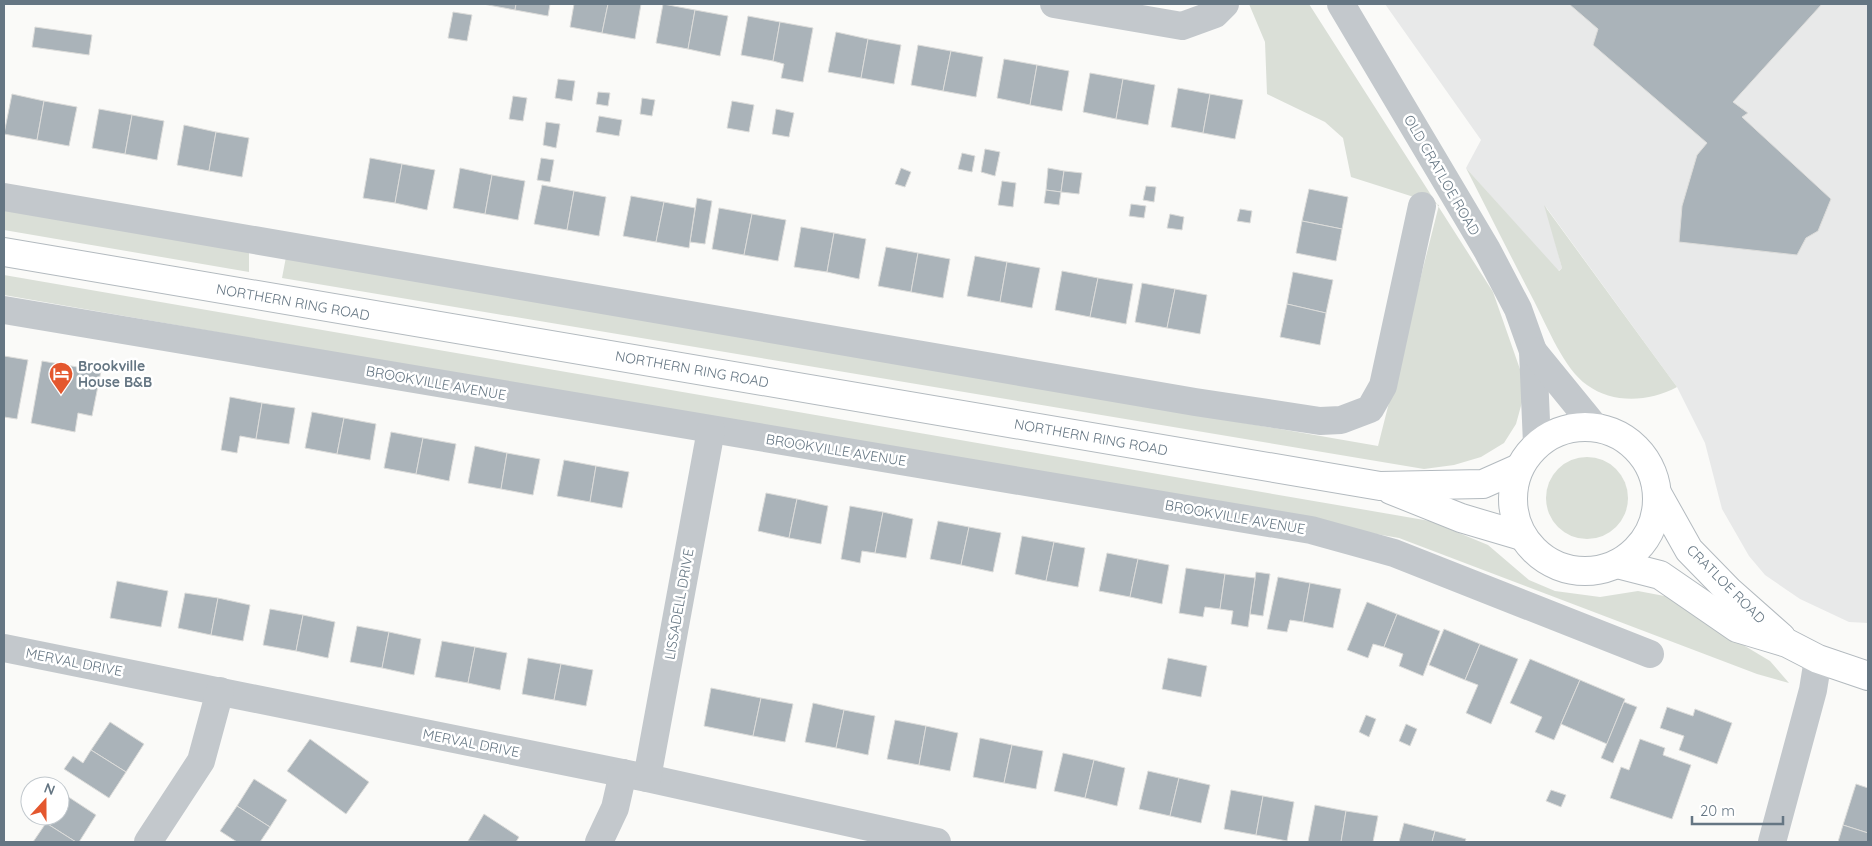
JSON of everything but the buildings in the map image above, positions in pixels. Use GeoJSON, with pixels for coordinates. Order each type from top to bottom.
{"type":"FeatureCollection","features":[{"type":"Feature","properties":{"kind":"main road","name":"NORTHERN RING ROAD"},"geometry":{"type":"LineString","coordinates":[[4,252],[1380,486]]}},
{"type":"Feature","properties":{"kind":"main road"},"geometry":{"type":"LineString","coordinates":[[1595,427],[1617,434],[1634,446],[1647,461],[1657,494],[1654,522],[1640,546],[1617,564],[1591,571],[1564,569],[1540,556],[1522,536],[1515,520],[1512,502],[1514,484],[1519,468],[1538,444],[1564,429],[1595,427]]}},
{"type":"Feature","properties":{"kind":"main road"},"geometry":{"type":"LineString","coordinates":[[1380,486],[1483,484],[1519,468]]}},
{"type":"Feature","properties":{"kind":"main road"},"geometry":{"type":"LineString","coordinates":[[1380,486],[1461,518],[1522,536]]}},
{"type":"Feature","properties":{"kind":"main road","name":"CRATLOE ROAD"},"geometry":{"type":"LineString","coordinates":[[1657,494],[1690,550],[1729,591],[1787,643]]}},
{"type":"Feature","properties":{"kind":"main road","name":"CRATLOE ROAD"},"geometry":{"type":"LineString","coordinates":[[1617,564],[1660,575],[1737,628],[1787,643],[1818,658],[1868,676]]}},
{"type":"Feature","properties":{"kind":"street"},"geometry":{"type":"LineString","coordinates":[[1054,4],[1182,26],[1215,14],[1225,4]]}},
{"type":"Feature","properties":{"kind":"street","name":"OLD CRATLOE ROAD"},"geometry":{"type":"LineString","coordinates":[[1341,4],[1487,250],[1518,309],[1534,351],[1595,427]]}},
{"type":"Feature","properties":{"kind":"street"},"geometry":{"type":"LineString","coordinates":[[4,197],[1195,402],[1320,421],[1341,420],[1370,409],[1383,386],[1422,206]]}},
{"type":"Feature","properties":{"kind":"street","name":"BROOKVILLE AVENUE"},"geometry":{"type":"LineString","coordinates":[[4,310],[1311,530],[1394,553],[1650,654]]}},
{"type":"Feature","properties":{"kind":"street","name":"OLD CRATLOE ROAD"},"geometry":{"type":"LineString","coordinates":[[1534,351],[1538,444]]}},
{"type":"Feature","properties":{"kind":"street","name":"LISSADELL DRIVE"},"geometry":{"type":"LineString","coordinates":[[599,842],[615,808],[635,776],[711,430]]}},
{"type":"Feature","properties":{"kind":"street","name":"MERVAL DRIVE"},"geometry":{"type":"LineString","coordinates":[[4,648],[635,776],[937,842]]}},
{"type":"Feature","properties":{"kind":"street"},"geometry":{"type":"LineString","coordinates":[[1772,842],[1813,690],[1818,658]]}},
{"type":"Feature","properties":{"kind":"street"},"geometry":{"type":"LineString","coordinates":[[148,842],[201,761],[220,691]]}},
{"type":"Feature","properties":{"kind":"shaded area"},"geometry":{"type":"Polygon","coordinates":[[[1249,4],[1309,4],[1437,204],[1351,177],[1343,138],[1325,122],[1267,94],[1265,42],[1249,4]]]}},
{"type":"Feature","properties":{"kind":"shaded area"},"geometry":{"type":"Polygon","coordinates":[[[1385,4],[1868,4],[1868,623],[1849,622],[1800,599],[1765,575],[1749,556],[1722,509],[1705,443],[1677,387],[1546,207],[1562,268],[1558,271],[1466,168],[1481,140],[1385,4]]]}},
{"type":"Feature","properties":{"kind":"shaded area"},"geometry":{"type":"Polygon","coordinates":[[[1466,168],[1559,271],[1562,268],[1544,205],[1677,387],[1655,396],[1631,399],[1620,398],[1597,391],[1579,378],[1557,346],[1466,168]]]}},
{"type":"Feature","properties":{"kind":"shaded area"},"geometry":{"type":"Polygon","coordinates":[[[4,206],[249,251],[249,272],[4,230],[4,206]]]}},
{"type":"Feature","properties":{"kind":"shaded area"},"geometry":{"type":"Polygon","coordinates":[[[1439,207],[1493,292],[1522,375],[1524,395],[1516,424],[1504,443],[1481,457],[1454,465],[1424,469],[282,278],[286,257],[1378,446],[1439,207]]]}},
{"type":"Feature","properties":{"kind":"shaded area"},"geometry":{"type":"Polygon","coordinates":[[[4,275],[1430,521],[1488,545],[1529,580],[1555,591],[1600,597],[1638,591],[1675,598],[1698,618],[1770,661],[1789,683],[1757,674],[1399,538],[4,295],[4,275]]]}},
{"type":"Feature","properties":{"kind":"shaded area"},"geometry":{"type":"Polygon","coordinates":[[[1587,457],[1603,461],[1616,469],[1624,482],[1628,498],[1624,514],[1616,527],[1603,535],[1587,539],[1571,535],[1558,527],[1550,514],[1546,498],[1550,482],[1558,469],[1571,461],[1587,457]]]}},
{"type":"Feature","properties":{"kind":"place","name":"Brookville House B&B"},"geometry":{"type":"Point","coordinates":[61,395]}}]}
